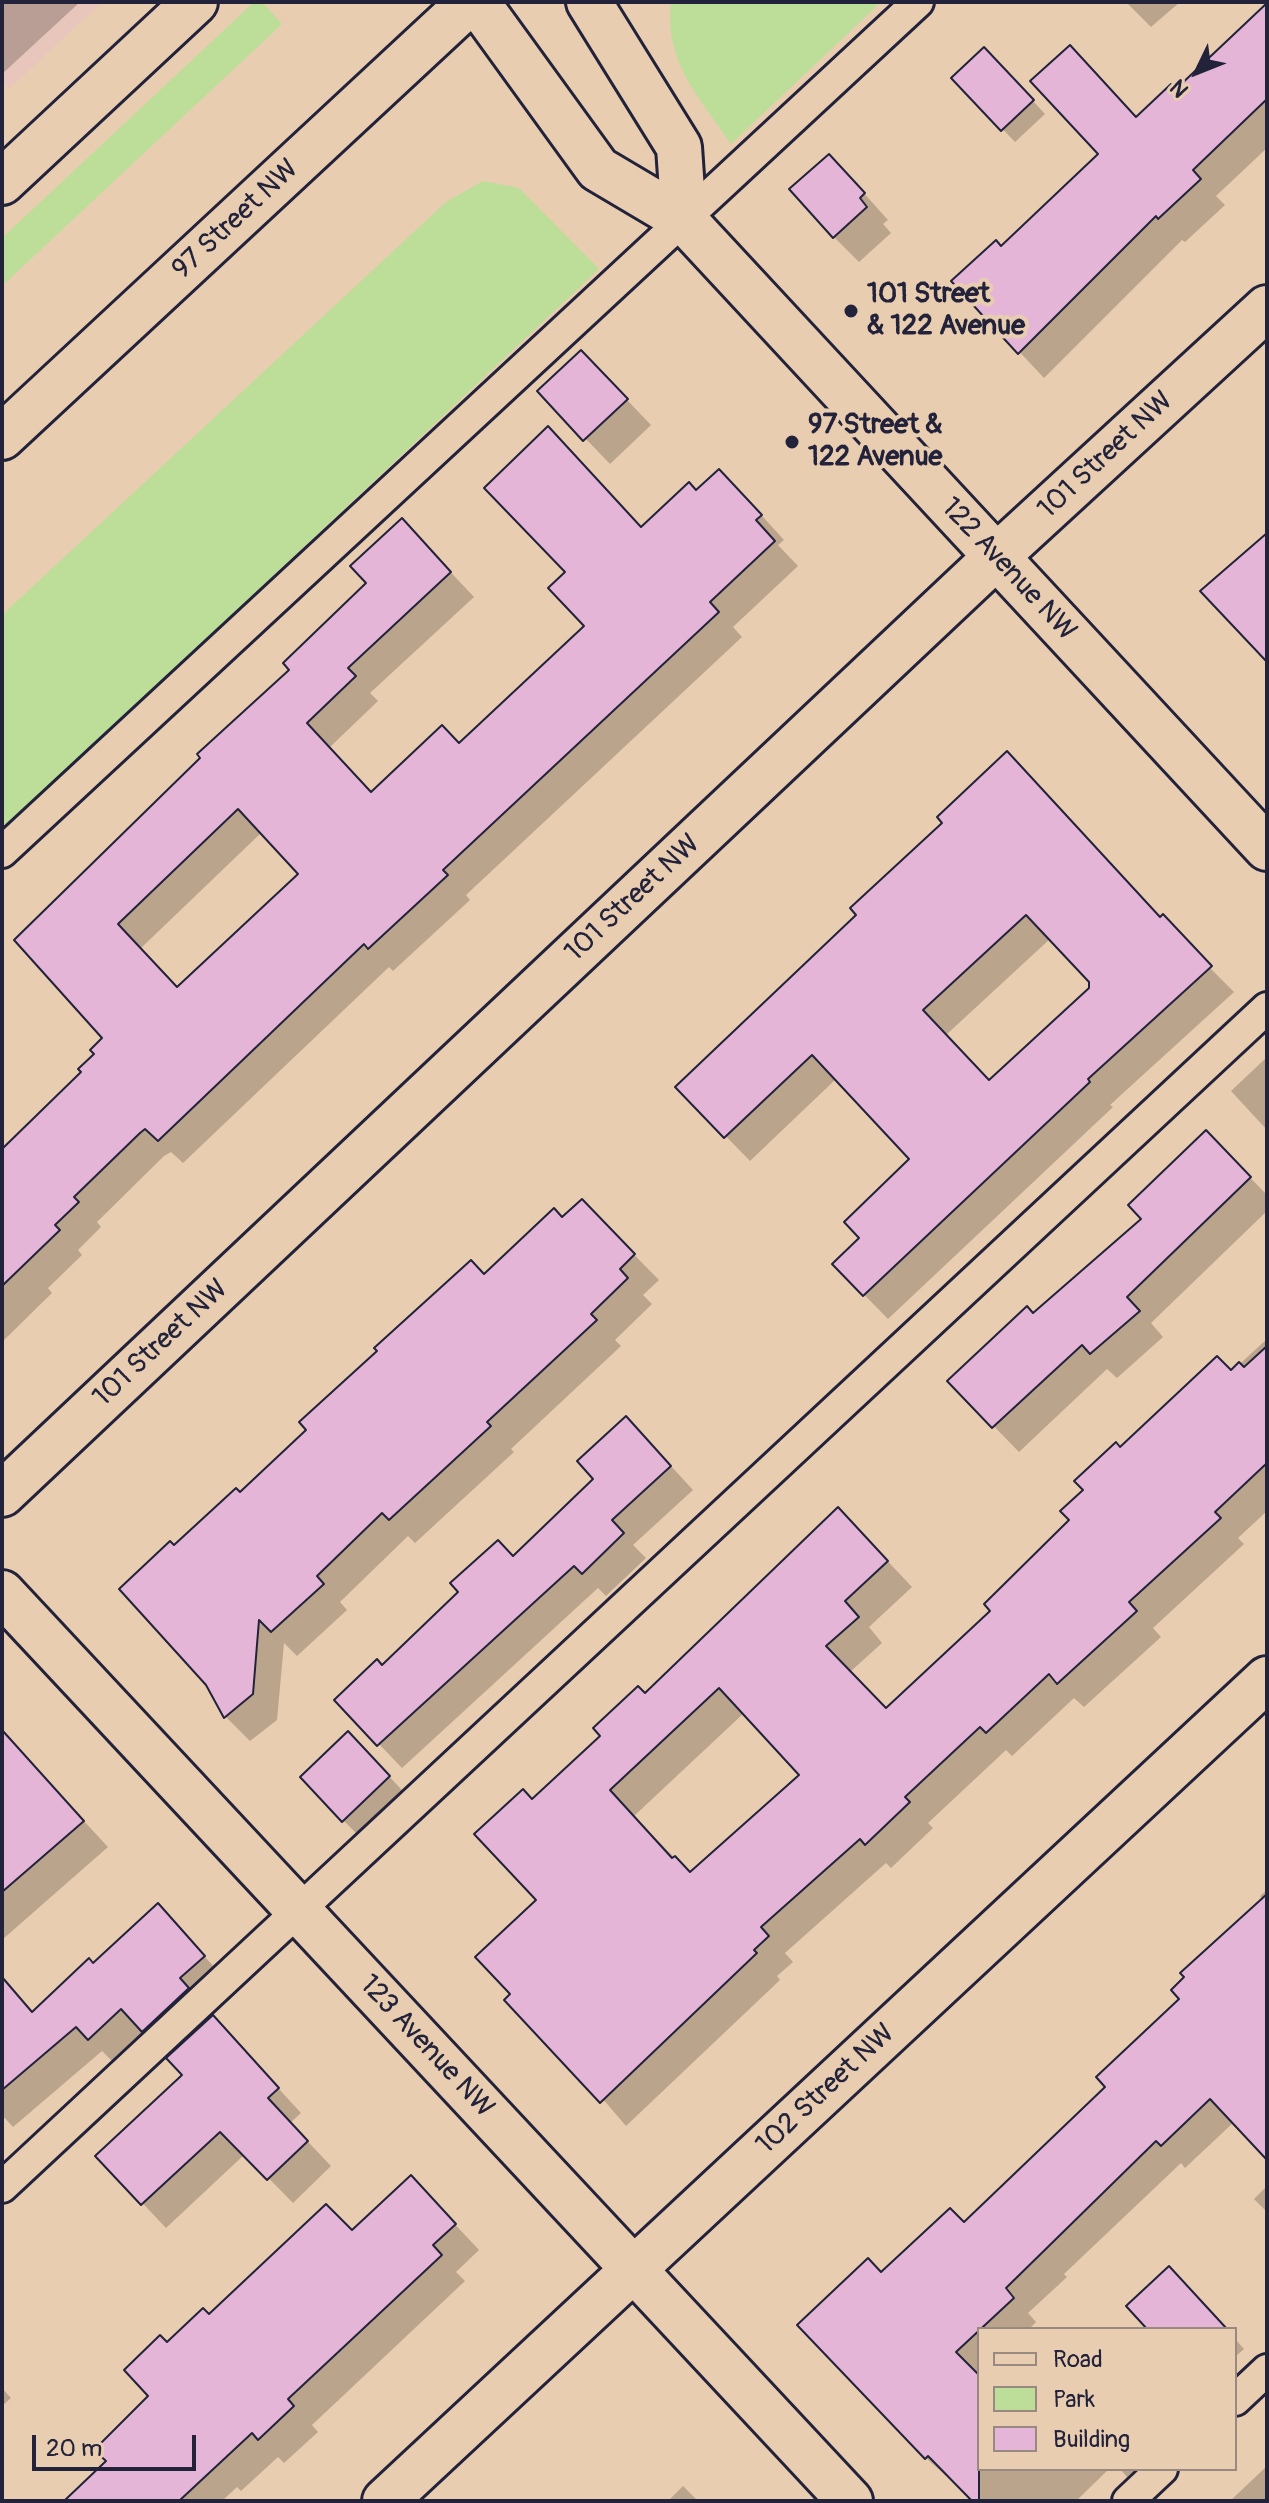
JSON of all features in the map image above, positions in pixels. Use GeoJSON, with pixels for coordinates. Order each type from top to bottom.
{"type":"FeatureCollection","features":[{"type":"Feature","properties":{"kind":"street"},"geometry":{"type":"LineString","coordinates":[[2,182],[195,2]]}},
{"type":"Feature","properties":{"kind":"street","name":"97 Street NW"},"geometry":{"type":"LineString","coordinates":[[2,437],[470,2]]}},
{"type":"Feature","properties":{"kind":"street","name":"122 Avenue NW"},"geometry":{"type":"LineString","coordinates":[[477,2],[598,169],[684,220],[1267,848]]}},
{"type":"Feature","properties":{"kind":"street"},"geometry":{"type":"LineString","coordinates":[[589,2],[679,147],[684,220]]}},
{"type":"Feature","properties":{"kind":"street","name":"101 Street NW"},"geometry":{"type":"LineString","coordinates":[[2,1494],[996,557],[1267,308]]}},
{"type":"Feature","properties":{"kind":"street","name":"123 Avenue NW"},"geometry":{"type":"LineString","coordinates":[[2,1593],[850,2501]]}},
{"type":"Feature","properties":{"kind":"street","name":"102 Street NW"},"geometry":{"type":"LineString","coordinates":[[385,2501],[1267,1679]]}},
{"type":"Feature","properties":{"kind":"lane"},"geometry":{"type":"LineString","coordinates":[[2,852],[918,2]]}},
{"type":"Feature","properties":{"kind":"lane"},"geometry":{"type":"LineString","coordinates":[[2,2187],[1267,1008]]}},
{"type":"Feature","properties":{"kind":"lane"},"geometry":{"type":"LineString","coordinates":[[1237,2398],[1267,2370]]}},
{"type":"Feature","properties":{"kind":"lane"},"geometry":{"type":"LineString","coordinates":[[1128,2501],[1160,2471]]}},
{"type":"Feature","properties":{"kind":"shaded area"},"geometry":{"type":"Polygon","coordinates":[[[2,2],[102,2],[9,89],[2,82],[2,2]]]}},
{"type":"Feature","properties":{"kind":"green space"},"geometry":{"type":"Polygon","coordinates":[[[254,2],[262,2],[282,24],[2,286],[2,238],[254,2]]]}},
{"type":"Feature","properties":{"kind":"green space"},"geometry":{"type":"Polygon","coordinates":[[[671,2],[881,2],[731,144],[696,94],[678,61],[670,23],[671,2]]]}},
{"type":"Feature","properties":{"kind":"green space"},"geometry":{"type":"Polygon","coordinates":[[[483,181],[519,188],[599,269],[2,831],[2,615],[446,202],[483,181]]]}},
{"type":"Feature","properties":{"kind":"building"},"geometry":{"type":"Polygon","coordinates":[[[1267,3],[1267,99],[1193,170],[1201,179],[1158,219],[1156,216],[1018,354],[951,281],[996,240],[1001,246],[1098,154],[1030,81],[1070,45],[1136,117],[1171,84],[1176,89],[1267,3]]]}},
{"type":"Feature","properties":{"kind":"building"},"geometry":{"type":"Polygon","coordinates":[[[984,47],[1034,100],[1001,131],[951,78],[984,47]]]}},
{"type":"Feature","properties":{"kind":"building"},"geometry":{"type":"Polygon","coordinates":[[[829,154],[865,193],[860,198],[867,207],[833,238],[789,189],[829,154]]]}},
{"type":"Feature","properties":{"kind":"building"},"geometry":{"type":"Polygon","coordinates":[[[581,350],[628,399],[583,441],[537,391],[581,350]]]}},
{"type":"Feature","properties":{"kind":"building"},"geometry":{"type":"Polygon","coordinates":[[[548,426],[641,527],[689,482],[696,490],[719,469],[762,515],[756,520],[775,541],[710,602],[719,612],[443,870],[448,875],[368,949],[364,944],[158,1141],[145,1129],[140,1133],[74,1197],[79,1202],[55,1225],[60,1230],[2,1286],[2,1149],[81,1072],[78,1069],[94,1054],[90,1050],[102,1038],[14,940],[200,758],[197,754],[289,670],[283,663],[366,583],[350,566],[402,518],[451,572],[348,668],[356,676],[307,723],[371,792],[442,725],[459,743],[584,626],[548,588],[565,572],[484,488],[548,426]],[[238,809],[118,924],[177,987],[298,874],[238,809]]]}},
{"type":"Feature","properties":{"kind":"building"},"geometry":{"type":"Polygon","coordinates":[[[1267,533],[1267,662],[1200,591],[1267,533]]]}},
{"type":"Feature","properties":{"kind":"building"},"geometry":{"type":"Polygon","coordinates":[[[1007,751],[1160,917],[1163,914],[1212,966],[1088,1079],[1090,1082],[863,1296],[832,1264],[859,1238],[844,1222],[909,1159],[812,1055],[724,1138],[675,1087],[856,915],[850,908],[942,823],[937,817],[1007,751]],[[1026,915],[923,1010],[989,1080],[1089,988],[1089,982],[1026,915]]]}},
{"type":"Feature","properties":{"kind":"building"},"geometry":{"type":"Polygon","coordinates":[[[1206,1130],[1251,1177],[1127,1297],[1140,1311],[1090,1354],[1082,1345],[992,1428],[947,1381],[1027,1306],[1033,1313],[1141,1219],[1128,1205],[1206,1130]]]}},
{"type":"Feature","properties":{"kind":"building"},"geometry":{"type":"Polygon","coordinates":[[[582,1199],[635,1254],[620,1269],[628,1278],[591,1314],[597,1320],[487,1422],[491,1426],[389,1520],[382,1513],[317,1576],[324,1584],[271,1632],[259,1620],[253,1694],[224,1718],[206,1685],[119,1589],[170,1541],[174,1545],[236,1488],[240,1492],[306,1430],[299,1422],[377,1351],[374,1348],[471,1260],[484,1274],[554,1208],[562,1217],[582,1199]]]}},
{"type":"Feature","properties":{"kind":"building"},"geometry":{"type":"Polygon","coordinates":[[[1267,1346],[1267,1463],[1215,1512],[1221,1518],[1129,1602],[1137,1611],[1057,1684],[1049,1674],[986,1733],[980,1727],[905,1797],[910,1802],[865,1845],[860,1839],[761,1927],[769,1936],[754,1950],[757,1953],[600,2103],[504,2000],[510,1994],[475,1957],[536,1900],[474,1834],[523,1789],[532,1799],[600,1736],[593,1728],[638,1686],[645,1693],[838,1507],[888,1561],[845,1601],[859,1617],[826,1646],[886,1708],[990,1611],[984,1604],[1069,1520],[1060,1511],[1083,1490],[1074,1481],[1116,1442],[1120,1447],[1217,1356],[1231,1370],[1239,1362],[1244,1367],[1267,1346]],[[719,1688],[610,1790],[672,1858],[675,1856],[690,1872],[799,1775],[719,1688]]]}},
{"type":"Feature","properties":{"kind":"building"},"geometry":{"type":"Polygon","coordinates":[[[626,1416],[671,1466],[612,1520],[624,1533],[582,1574],[574,1566],[377,1746],[334,1700],[377,1659],[382,1665],[458,1592],[450,1583],[498,1540],[513,1556],[593,1479],[577,1461],[626,1416]]]}},
{"type":"Feature","properties":{"kind":"building"},"geometry":{"type":"Polygon","coordinates":[[[2,1730],[84,1821],[2,1892],[2,1730]]]}},
{"type":"Feature","properties":{"kind":"building"},"geometry":{"type":"Polygon","coordinates":[[[348,1731],[390,1776],[342,1822],[300,1777],[348,1731]]]}},
{"type":"Feature","properties":{"kind":"building"},"geometry":{"type":"Polygon","coordinates":[[[1267,1894],[1267,2160],[1210,2099],[1161,2146],[1156,2141],[1006,2288],[1014,2298],[983,2327],[977,2327],[977,2332],[956,2352],[977,2373],[979,2501],[972,2501],[928,2456],[925,2459],[797,2325],[868,2258],[881,2272],[950,2208],[964,2222],[1105,2087],[1096,2077],[1179,1999],[1171,1990],[1184,1977],[1180,1973],[1267,1894]]]}},
{"type":"Feature","properties":{"kind":"building"},"geometry":{"type":"Polygon","coordinates":[[[158,1903],[205,1956],[180,1978],[189,1988],[142,2032],[121,2009],[88,2040],[76,2027],[2,2090],[2,1977],[32,2012],[89,1958],[93,1963],[158,1903]]]}},
{"type":"Feature","properties":{"kind":"building"},"geometry":{"type":"Polygon","coordinates":[[[213,2015],[279,2088],[268,2098],[308,2141],[267,2180],[220,2132],[141,2205],[95,2156],[182,2075],[166,2058],[213,2015]]]}},
{"type":"Feature","properties":{"kind":"building"},"geometry":{"type":"Polygon","coordinates":[[[411,2175],[456,2224],[433,2245],[442,2255],[288,2399],[294,2406],[258,2440],[252,2433],[179,2501],[64,2501],[106,2461],[94,2450],[148,2396],[124,2370],[160,2335],[167,2342],[203,2308],[209,2314],[326,2204],[352,2230],[411,2175]]]}},
{"type":"Feature","properties":{"kind":"building"},"geometry":{"type":"Polygon","coordinates":[[[1169,2266],[1225,2327],[1145,2327],[1126,2306],[1169,2266]]]}},
{"type":"Feature","properties":{"kind":"place","name":"101 Street & 122 Avenue"},"geometry":{"type":"Point","coordinates":[851,311]}},
{"type":"Feature","properties":{"kind":"place","name":"97 Street & 122 Avenue"},"geometry":{"type":"Point","coordinates":[792,442]}}]}
